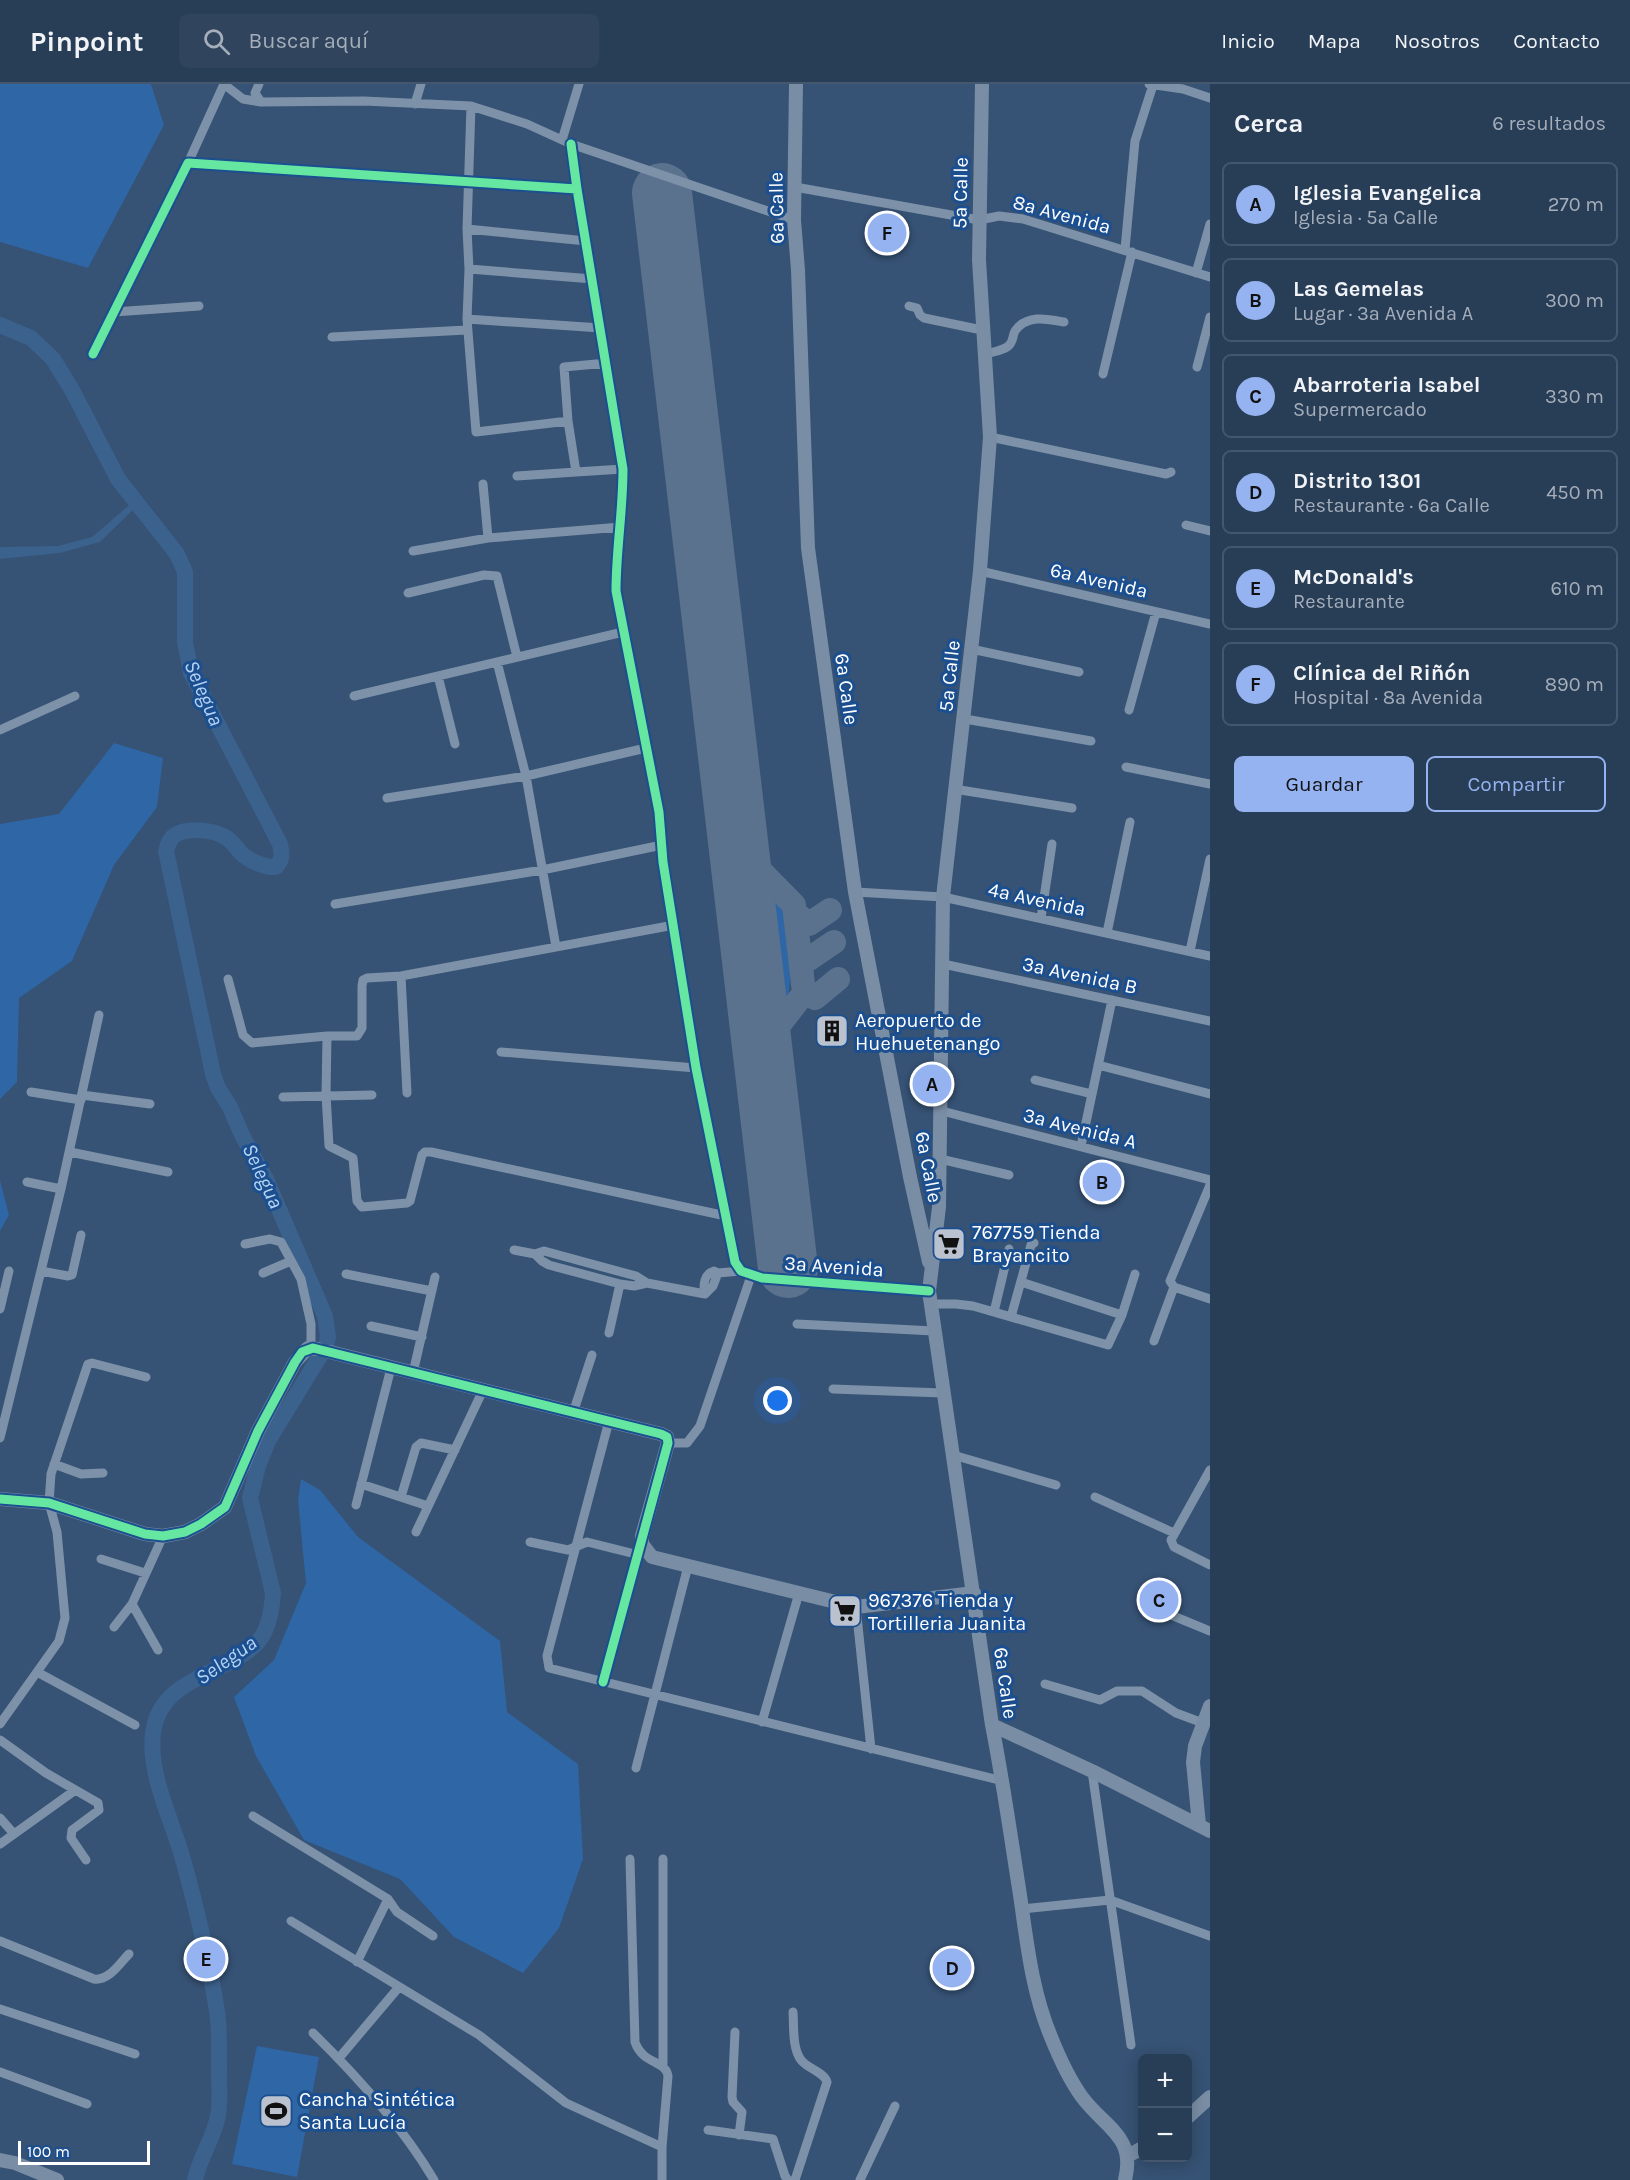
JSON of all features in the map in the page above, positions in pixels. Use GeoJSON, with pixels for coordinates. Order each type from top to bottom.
{"type":"FeatureCollection","features":[{"type":"Feature","properties":{"kind":"street"},"geometry":{"type":"LineString","coordinates":[[93,354],[225,84],[243,99],[261,102],[364,101],[471,106],[527,124],[572,144],[794,220]]}},
{"type":"Feature","properties":{"kind":"street"},"geometry":{"type":"LineString","coordinates":[[258,84],[255,93],[261,102]]}},
{"type":"Feature","properties":{"kind":"street"},"geometry":{"type":"LineString","coordinates":[[415,104],[421,84]]}},
{"type":"Feature","properties":{"kind":"street"},"geometry":{"type":"LineString","coordinates":[[562,140],[579,84]]}},
{"type":"Feature","properties":{"kind":"street","name":"6a Calle"},"geometry":{"type":"LineString","coordinates":[[796,84],[794,220],[798,270],[808,548],[855,892],[919,1218],[932,1272],[930,1298],[934,1331],[992,1725],[1003,1781],[1035,1991],[1050,2037],[1081,2095],[1091,2109],[1122,2139],[1128,2156]]}},
{"type":"Feature","properties":{"kind":"street","name":"5a Calle"},"geometry":{"type":"LineString","coordinates":[[932,1272],[939,1207],[942,1111],[943,897],[980,571],[990,437],[982,330],[979,220],[982,84]]}},
{"type":"Feature","properties":{"kind":"street"},"geometry":{"type":"LineString","coordinates":[[1103,374],[1128,251],[1135,141],[1151,84],[1183,89],[1210,98]]}},
{"type":"Feature","properties":{"kind":"street"},"geometry":{"type":"LineString","coordinates":[[471,106],[467,229],[470,269],[467,330],[476,432],[568,421]]}},
{"type":"Feature","properties":{"kind":"street"},"geometry":{"type":"LineString","coordinates":[[514,1250],[535,1254],[544,1251],[636,1276],[646,1283],[705,1294],[713,1286],[718,1273],[739,1269],[735,1262],[696,1068],[659,812],[616,591],[616,557],[621,527],[623,470],[577,189],[572,144]]}},
{"type":"Feature","properties":{"kind":"street"},"geometry":{"type":"LineString","coordinates":[[188,163],[577,189]]}},
{"type":"Feature","properties":{"kind":"street","name":"8a Avenida"},"geometry":{"type":"LineString","coordinates":[[795,187],[979,220],[999,216],[1023,219],[1210,277]]}},
{"type":"Feature","properties":{"kind":"street"},"geometry":{"type":"LineString","coordinates":[[1196,273],[1210,224]]}},
{"type":"Feature","properties":{"kind":"street"},"geometry":{"type":"LineString","coordinates":[[467,229],[586,241]]}},
{"type":"Feature","properties":{"kind":"street"},"geometry":{"type":"LineString","coordinates":[[470,269],[593,279]]}},
{"type":"Feature","properties":{"kind":"street"},"geometry":{"type":"LineString","coordinates":[[114,312],[199,306]]}},
{"type":"Feature","properties":{"kind":"street"},"geometry":{"type":"LineString","coordinates":[[909,306],[917,308],[924,318],[982,330]]}},
{"type":"Feature","properties":{"kind":"street"},"geometry":{"type":"LineString","coordinates":[[1197,367],[1210,317]]}},
{"type":"Feature","properties":{"kind":"street"},"geometry":{"type":"LineString","coordinates":[[984,355],[1007,347],[1015,331],[1030,320],[1044,318],[1064,322]]}},
{"type":"Feature","properties":{"kind":"street"},"geometry":{"type":"LineString","coordinates":[[467,319],[601,328]]}},
{"type":"Feature","properties":{"kind":"street"},"geometry":{"type":"LineString","coordinates":[[332,337],[467,330]]}},
{"type":"Feature","properties":{"kind":"street"},"geometry":{"type":"LineString","coordinates":[[576,472],[568,421],[564,367],[607,363]]}},
{"type":"Feature","properties":{"kind":"street"},"geometry":{"type":"LineString","coordinates":[[990,437],[1166,474],[1172,472]]}},
{"type":"Feature","properties":{"kind":"street"},"geometry":{"type":"LineString","coordinates":[[517,476],[623,470]]}},
{"type":"Feature","properties":{"kind":"street"},"geometry":{"type":"LineString","coordinates":[[483,484],[488,538]]}},
{"type":"Feature","properties":{"kind":"street"},"geometry":{"type":"LineString","coordinates":[[1186,525],[1210,531]]}},
{"type":"Feature","properties":{"kind":"street"},"geometry":{"type":"LineString","coordinates":[[413,551],[488,538],[621,527]]}},
{"type":"Feature","properties":{"kind":"street","name":"6a Avenida"},"geometry":{"type":"LineString","coordinates":[[980,571],[1210,624]]}},
{"type":"Feature","properties":{"kind":"street"},"geometry":{"type":"LineString","coordinates":[[408,593],[484,575],[497,576],[517,657]]}},
{"type":"Feature","properties":{"kind":"street"},"geometry":{"type":"LineString","coordinates":[[1129,710],[1156,612]]}},
{"type":"Feature","properties":{"kind":"street"},"geometry":{"type":"LineString","coordinates":[[354,696],[623,632]]}},
{"type":"Feature","properties":{"kind":"street"},"geometry":{"type":"LineString","coordinates":[[971,649],[1079,672]]}},
{"type":"Feature","properties":{"kind":"street"},"geometry":{"type":"LineString","coordinates":[[497,662],[526,776],[556,947]]}},
{"type":"Feature","properties":{"kind":"street"},"geometry":{"type":"LineString","coordinates":[[438,676],[455,744]]}},
{"type":"Feature","properties":{"kind":"street"},"geometry":{"type":"LineString","coordinates":[[0,730],[75,696]]}},
{"type":"Feature","properties":{"kind":"street"},"geometry":{"type":"LineString","coordinates":[[964,719],[1091,741]]}},
{"type":"Feature","properties":{"kind":"street"},"geometry":{"type":"LineString","coordinates":[[387,798],[526,776],[646,748]]}},
{"type":"Feature","properties":{"kind":"street"},"geometry":{"type":"LineString","coordinates":[[1126,766],[1210,784]]}},
{"type":"Feature","properties":{"kind":"street"},"geometry":{"type":"LineString","coordinates":[[954,789],[1072,808]]}},
{"type":"Feature","properties":{"kind":"street"},"geometry":{"type":"LineString","coordinates":[[1107,933],[1130,822]]}},
{"type":"Feature","properties":{"kind":"street"},"geometry":{"type":"LineString","coordinates":[[1041,918],[1052,844]]}},
{"type":"Feature","properties":{"kind":"street"},"geometry":{"type":"LineString","coordinates":[[335,904],[542,870],[662,845]]}},
{"type":"Feature","properties":{"kind":"street"},"geometry":{"type":"LineString","coordinates":[[1190,951],[1210,859]]}},
{"type":"Feature","properties":{"kind":"street","name":"4a Avenida"},"geometry":{"type":"LineString","coordinates":[[855,892],[943,897],[1210,956]]}},
{"type":"Feature","properties":{"kind":"street"},"geometry":{"type":"LineString","coordinates":[[228,979],[243,1035],[252,1043],[327,1036],[357,1036],[361,1033],[363,980],[367,978],[401,976],[674,925]]}},
{"type":"Feature","properties":{"kind":"street","name":"3a Avenida B"},"geometry":{"type":"LineString","coordinates":[[943,964],[1210,1021]]}},
{"type":"Feature","properties":{"kind":"street"},"geometry":{"type":"LineString","coordinates":[[401,976],[407,1093]]}},
{"type":"Feature","properties":{"kind":"street"},"geometry":{"type":"LineString","coordinates":[[1081,1146],[1112,1000]]}},
{"type":"Feature","properties":{"kind":"street"},"geometry":{"type":"LineString","coordinates":[[0,1438],[70,1152],[99,1015]]}},
{"type":"Feature","properties":{"kind":"street"},"geometry":{"type":"LineString","coordinates":[[327,1036],[326,1095],[329,1146],[353,1158],[357,1201],[362,1207],[410,1201],[422,1155],[425,1152],[431,1152],[726,1216]]}},
{"type":"Feature","properties":{"kind":"street"},"geometry":{"type":"LineString","coordinates":[[501,1052],[696,1068]]}},
{"type":"Feature","properties":{"kind":"street"},"geometry":{"type":"LineString","coordinates":[[1098,1065],[1210,1094]]}},
{"type":"Feature","properties":{"kind":"street"},"geometry":{"type":"LineString","coordinates":[[1035,1080],[1092,1094]]}},
{"type":"Feature","properties":{"kind":"street"},"geometry":{"type":"LineString","coordinates":[[31,1092],[150,1104]]}},
{"type":"Feature","properties":{"kind":"street"},"geometry":{"type":"LineString","coordinates":[[283,1097],[372,1095]]}},
{"type":"Feature","properties":{"kind":"street","name":"3a Avenida A"},"geometry":{"type":"LineString","coordinates":[[942,1111],[1210,1180]]}},
{"type":"Feature","properties":{"kind":"street"},"geometry":{"type":"LineString","coordinates":[[70,1152],[168,1172]]}},
{"type":"Feature","properties":{"kind":"street"},"geometry":{"type":"LineString","coordinates":[[940,1159],[1009,1175]]}},
{"type":"Feature","properties":{"kind":"street"},"geometry":{"type":"LineString","coordinates":[[27,1182],[61,1189]]}},
{"type":"Feature","properties":{"kind":"street"},"geometry":{"type":"LineString","coordinates":[[1210,1185],[1170,1281],[1174,1287],[1210,1299]]}},
{"type":"Feature","properties":{"kind":"street"},"geometry":{"type":"LineString","coordinates":[[41,1271],[72,1275],[81,1235]]}},
{"type":"Feature","properties":{"kind":"street"},"geometry":{"type":"LineString","coordinates":[[245,1244],[276,1239],[281,1242],[301,1280],[311,1324],[320,1350]]}},
{"type":"Feature","properties":{"kind":"street"},"geometry":{"type":"LineString","coordinates":[[1011,1317],[1031,1245],[1034,1243]]}},
{"type":"Feature","properties":{"kind":"street"},"geometry":{"type":"LineString","coordinates":[[994,1312],[1009,1249]]}},
{"type":"Feature","properties":{"kind":"street"},"geometry":{"type":"LineString","coordinates":[[535,1254],[549,1264],[620,1284],[634,1286],[646,1283]]}},
{"type":"Feature","properties":{"kind":"street"},"geometry":{"type":"LineString","coordinates":[[263,1273],[291,1261]]}},
{"type":"Feature","properties":{"kind":"street","name":"3a Avenida"},"geometry":{"type":"LineString","coordinates":[[739,1269],[751,1276],[762,1278],[930,1298],[961,1304],[1108,1345],[1122,1314]]}},
{"type":"Feature","properties":{"kind":"street"},"geometry":{"type":"LineString","coordinates":[[0,1309],[9,1271]]}},
{"type":"Feature","properties":{"kind":"street"},"geometry":{"type":"LineString","coordinates":[[346,1274],[432,1291]]}},
{"type":"Feature","properties":{"kind":"street"},"geometry":{"type":"LineString","coordinates":[[1021,1282],[1122,1314],[1135,1274]]}},
{"type":"Feature","properties":{"kind":"street"},"geometry":{"type":"LineString","coordinates":[[669,1443],[687,1443],[700,1426],[751,1276]]}},
{"type":"Feature","properties":{"kind":"street"},"geometry":{"type":"LineString","coordinates":[[413,1373],[435,1277]]}},
{"type":"Feature","properties":{"kind":"street"},"geometry":{"type":"LineString","coordinates":[[609,1333],[620,1284]]}},
{"type":"Feature","properties":{"kind":"street"},"geometry":{"type":"LineString","coordinates":[[1154,1341],[1174,1287]]}},
{"type":"Feature","properties":{"kind":"street"},"geometry":{"type":"LineString","coordinates":[[797,1324],[934,1331]]}},
{"type":"Feature","properties":{"kind":"street"},"geometry":{"type":"LineString","coordinates":[[371,1326],[422,1337]]}},
{"type":"Feature","properties":{"kind":"street"},"geometry":{"type":"LineString","coordinates":[[0,1499],[49,1503],[145,1534],[163,1536],[185,1532],[225,1507],[258,1431],[295,1362],[302,1352],[320,1350],[661,1434],[667,1437],[669,1443],[603,1682]]}},
{"type":"Feature","properties":{"kind":"street"},"geometry":{"type":"LineString","coordinates":[[573,1413],[592,1355]]}},
{"type":"Feature","properties":{"kind":"street"},"geometry":{"type":"LineString","coordinates":[[0,1724],[59,1641],[65,1618],[57,1532],[49,1503],[51,1474],[88,1364],[92,1363],[147,1377]]}},
{"type":"Feature","properties":{"kind":"street"},"geometry":{"type":"LineString","coordinates":[[356,1505],[391,1368]]}},
{"type":"Feature","properties":{"kind":"street"},"geometry":{"type":"LineString","coordinates":[[833,1389],[943,1393]]}},
{"type":"Feature","properties":{"kind":"street"},"geometry":{"type":"LineString","coordinates":[[416,1532],[483,1390]]}},
{"type":"Feature","properties":{"kind":"street"},"geometry":{"type":"LineString","coordinates":[[609,1421],[547,1656],[549,1668],[1003,1781]]}},
{"type":"Feature","properties":{"kind":"street"},"geometry":{"type":"LineString","coordinates":[[401,1497],[416,1447],[420,1443],[455,1450]]}},
{"type":"Feature","properties":{"kind":"street"},"geometry":{"type":"LineString","coordinates":[[953,1455],[1056,1485]]}},
{"type":"Feature","properties":{"kind":"street"},"geometry":{"type":"LineString","coordinates":[[54,1464],[81,1474],[103,1473]]}},
{"type":"Feature","properties":{"kind":"street"},"geometry":{"type":"LineString","coordinates":[[1210,1470],[1171,1540],[1174,1547],[1210,1565]]}},
{"type":"Feature","properties":{"kind":"street"},"geometry":{"type":"LineString","coordinates":[[361,1484],[428,1506]]}},
{"type":"Feature","properties":{"kind":"street"},"geometry":{"type":"LineString","coordinates":[[1095,1497],[1174,1533]]}},
{"type":"Feature","properties":{"kind":"street"},"geometry":{"type":"LineString","coordinates":[[114,1627],[132,1604],[163,1536]]}},
{"type":"Feature","properties":{"kind":"street"},"geometry":{"type":"LineString","coordinates":[[530,1542],[568,1550],[587,1542],[640,1550],[652,1557],[856,1607],[974,1593]]}},
{"type":"Feature","properties":{"kind":"street"},"geometry":{"type":"LineString","coordinates":[[100,1560],[145,1573]]}},
{"type":"Feature","properties":{"kind":"street"},"geometry":{"type":"LineString","coordinates":[[636,1768],[688,1566]]}},
{"type":"Feature","properties":{"kind":"street"},"geometry":{"type":"LineString","coordinates":[[762,1722],[799,1593]]}},
{"type":"Feature","properties":{"kind":"street"},"geometry":{"type":"LineString","coordinates":[[132,1604],[158,1650]]}},
{"type":"Feature","properties":{"kind":"street"},"geometry":{"type":"LineString","coordinates":[[856,1607],[871,1749]]}},
{"type":"Feature","properties":{"kind":"street"},"geometry":{"type":"LineString","coordinates":[[1154,1608],[1210,1631]]}},
{"type":"Feature","properties":{"kind":"street"},"geometry":{"type":"LineString","coordinates":[[37,1672],[135,1725]]}},
{"type":"Feature","properties":{"kind":"street"},"geometry":{"type":"LineString","coordinates":[[1045,1684],[1100,1700],[1117,1691],[1143,1691],[1176,1713],[1203,1723]]}},
{"type":"Feature","properties":{"kind":"street"},"geometry":{"type":"LineString","coordinates":[[1204,1828],[1194,1762],[1195,1746],[1210,1706]]}},
{"type":"Feature","properties":{"kind":"street"},"geometry":{"type":"LineString","coordinates":[[992,1725],[1092,1771],[1204,1828]]}},
{"type":"Feature","properties":{"kind":"street"},"geometry":{"type":"LineString","coordinates":[[0,1740],[74,1791],[94,1799],[99,1810],[72,1830],[70,1834],[86,1860]]}},
{"type":"Feature","properties":{"kind":"street"},"geometry":{"type":"LineString","coordinates":[[1092,1771],[1131,2044]]}},
{"type":"Feature","properties":{"kind":"street"},"geometry":{"type":"LineString","coordinates":[[0,1844],[74,1791]]}},
{"type":"Feature","properties":{"kind":"street"},"geometry":{"type":"LineString","coordinates":[[254,1816],[388,1899],[397,1912],[433,1936]]}},
{"type":"Feature","properties":{"kind":"street"},"geometry":{"type":"LineString","coordinates":[[0,1818],[14,1834]]}},
{"type":"Feature","properties":{"kind":"street"},"geometry":{"type":"LineString","coordinates":[[630,1858],[635,2042],[638,2051],[646,2059],[663,2066],[668,2076],[662,2147],[662,2180]]}},
{"type":"Feature","properties":{"kind":"street"},"geometry":{"type":"LineString","coordinates":[[663,1860],[663,2066]]}},
{"type":"Feature","properties":{"kind":"street"},"geometry":{"type":"LineString","coordinates":[[357,1962],[388,1899]]}},
{"type":"Feature","properties":{"kind":"street"},"geometry":{"type":"LineString","coordinates":[[1022,1909],[1110,1900],[1210,1936]]}},
{"type":"Feature","properties":{"kind":"street"},"geometry":{"type":"LineString","coordinates":[[291,1921],[479,2035],[566,2103],[662,2147]]}},
{"type":"Feature","properties":{"kind":"street"},"geometry":{"type":"LineString","coordinates":[[0,1941],[100,1980],[107,1977],[129,1954]]}},
{"type":"Feature","properties":{"kind":"street"},"geometry":{"type":"LineString","coordinates":[[339,2058],[399,1987]]}},
{"type":"Feature","properties":{"kind":"street"},"geometry":{"type":"LineString","coordinates":[[0,2009],[135,2054]]}},
{"type":"Feature","properties":{"kind":"street"},"geometry":{"type":"LineString","coordinates":[[793,2012],[796,2052],[802,2061],[825,2077],[827,2082],[795,2180]]}},
{"type":"Feature","properties":{"kind":"street"},"geometry":{"type":"LineString","coordinates":[[735,2032],[732,2097],[733,2102],[742,2112],[739,2135]]}},
{"type":"Feature","properties":{"kind":"street"},"geometry":{"type":"LineString","coordinates":[[313,2033],[339,2058],[416,2151],[434,2180]]}},
{"type":"Feature","properties":{"kind":"street"},"geometry":{"type":"LineString","coordinates":[[0,2072],[87,2104]]}},
{"type":"Feature","properties":{"kind":"street"},"geometry":{"type":"LineString","coordinates":[[1192,2113],[1210,2097]]}},
{"type":"Feature","properties":{"kind":"street"},"geometry":{"type":"LineString","coordinates":[[860,2180],[896,2106]]}},
{"type":"Feature","properties":{"kind":"street"},"geometry":{"type":"LineString","coordinates":[[708,2130],[772,2139],[784,2176],[788,2180]]}},
{"type":"Feature","properties":{"kind":"street"},"geometry":{"type":"LineString","coordinates":[[1125,2180],[1128,2156],[1138,2151]]}},
{"type":"Feature","properties":{"kind":"street"},"geometry":{"type":"LineString","coordinates":[[0,2160],[15,2163],[57,2180]]}},
{"type":"Feature","properties":{"kind":"shaded area"},"geometry":{"type":"Polygon","coordinates":[[[0,84],[151,84],[164,125],[88,268],[0,242],[0,84]]]}},
{"type":"Feature","properties":{"kind":"shaded area"},"geometry":{"type":"Polygon","coordinates":[[[134,501],[138,505],[100,542],[60,553],[0,559],[0,547],[58,546],[92,537],[134,501]]]}},
{"type":"Feature","properties":{"kind":"shaded area"},"geometry":{"type":"Polygon","coordinates":[[[114,743],[163,758],[157,807],[114,865],[72,961],[19,998],[17,1082],[0,1099],[0,824],[59,814],[114,743]]]}},
{"type":"Feature","properties":{"kind":"shaded area"},"geometry":{"type":"Polygon","coordinates":[[[761,885],[781,899],[787,914],[790,985],[786,1003],[772,1015],[768,1013],[756,887],[761,885]]]}},
{"type":"Feature","properties":{"kind":"shaded area"},"geometry":{"type":"Polygon","coordinates":[[[0,1180],[9,1215],[0,1231],[0,1180]]]}},
{"type":"Feature","properties":{"kind":"shaded area"},"geometry":{"type":"Polygon","coordinates":[[[301,1479],[320,1490],[358,1537],[500,1641],[507,1712],[578,1764],[583,1859],[559,1928],[523,1973],[454,1937],[400,1879],[304,1840],[256,1756],[234,1697],[274,1660],[306,1583],[298,1500],[301,1479]]]}},
{"type":"Feature","properties":{"kind":"shaded area","name":"Cancha Sintética Santa Lucía"},"geometry":{"type":"Polygon","coordinates":[[[257,2046],[319,2057],[297,2177],[232,2164],[257,2046]]]}},
{"type":"Feature","properties":{"kind":"waterway","name":"Selegua"},"geometry":{"type":"LineString","coordinates":[[0,325],[31,338],[53,359],[72,390],[118,479],[177,554],[185,572],[185,642],[191,673],[280,844],[281,850],[281,859],[276,867],[258,864],[245,857],[230,840],[208,831],[193,830],[175,835],[170,840],[166,851],[213,1074],[218,1088],[266,1179],[325,1316],[328,1337],[326,1346],[268,1441],[258,1466],[250,1498],[273,1593],[267,1627],[256,1644],[243,1654],[180,1688],[158,1714],[153,1733],[152,1748],[157,1779],[182,1856],[202,1933],[218,2019],[220,2098],[218,2115],[195,2180]]}},
{"type":"Feature","properties":{"kind":"taxiway"},"geometry":{"type":"LineString","coordinates":[[739,849],[794,905],[804,993],[762,1047]]}},
{"type":"Feature","properties":{"kind":"taxiway"},"geometry":{"type":"LineString","coordinates":[[795,913],[809,924],[830,910]]}},
{"type":"Feature","properties":{"kind":"taxiway"},"geometry":{"type":"LineString","coordinates":[[800,954],[809,959],[834,942]]}},
{"type":"Feature","properties":{"kind":"taxiway"},"geometry":{"type":"LineString","coordinates":[[804,993],[815,998],[838,979]]}},
{"type":"Feature","properties":{"kind":"runway"},"geometry":{"type":"LineString","coordinates":[[662,193],[788,1268]]}},
{"type":"Feature","properties":{"kind":"cycle path"},"geometry":{"type":"LineString","coordinates":[[571,144],[623,469],[616,591],[659,812],[663,862],[696,1068],[735,1262],[741,1271],[762,1278],[929,1291]]}},
{"type":"Feature","properties":{"kind":"cycle path"},"geometry":{"type":"LineString","coordinates":[[93,354],[188,163],[577,189]]}},
{"type":"Feature","properties":{"kind":"cycle path"},"geometry":{"type":"LineString","coordinates":[[0,1499],[49,1503],[145,1534],[163,1536],[185,1532],[225,1507],[258,1431],[295,1362],[302,1352],[313,1348],[661,1434],[667,1437],[668,1443],[603,1682]]}},
{"type":"Feature","properties":{"kind":"place","name":"Clínica del Riñón"},"geometry":{"type":"Point","coordinates":[887,233]}},
{"type":"Feature","properties":{"kind":"place","name":"Aeropuerto de Huehuetenango"},"geometry":{"type":"Point","coordinates":[832,1031]}},
{"type":"Feature","properties":{"kind":"place","name":"Iglesia Evangelica"},"geometry":{"type":"Point","coordinates":[932,1084]}},
{"type":"Feature","properties":{"kind":"place","name":"Las Gemelas"},"geometry":{"type":"Point","coordinates":[1102,1182]}},
{"type":"Feature","properties":{"kind":"place","name":"767759 Tienda Brayancito"},"geometry":{"type":"Point","coordinates":[949,1244]}},
{"type":"Feature","properties":{"kind":"place","name":"Abarroteria Isabel"},"geometry":{"type":"Point","coordinates":[1159,1600]}},
{"type":"Feature","properties":{"kind":"place","name":"967376 Tienda y Tortilleria Juanita"},"geometry":{"type":"Point","coordinates":[845,1611]}},
{"type":"Feature","properties":{"kind":"place","name":"McDonald's"},"geometry":{"type":"Point","coordinates":[206,1959]}},
{"type":"Feature","properties":{"kind":"place","name":"Distrito 1301"},"geometry":{"type":"Point","coordinates":[952,1968]}},
{"type":"Feature","properties":{"kind":"place","name":"Cancha Sintética Santa Lucía"},"geometry":{"type":"Point","coordinates":[276,2111]}}]}
